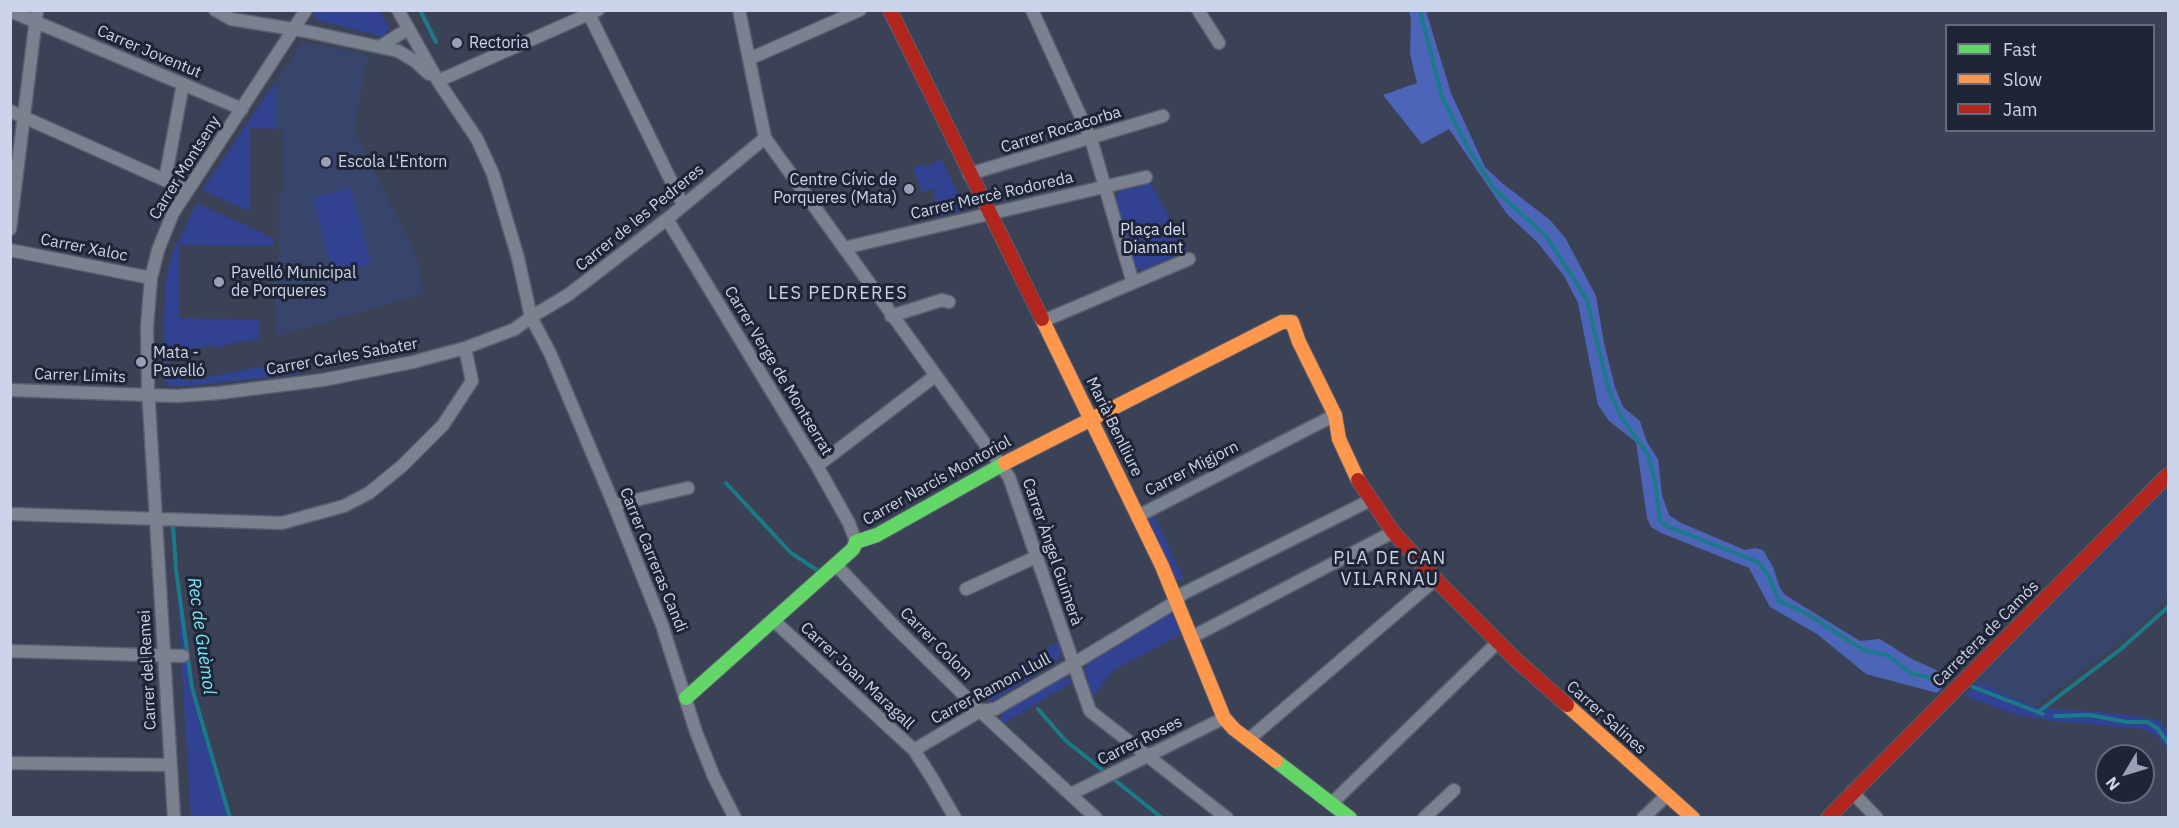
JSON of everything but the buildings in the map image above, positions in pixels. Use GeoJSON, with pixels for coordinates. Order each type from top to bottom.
{"type":"FeatureCollection","features":[{"type":"Feature","properties":{"kind":"street"},"geometry":{"type":"LineString","coordinates":[[215,10],[231,19],[293,29],[398,51],[415,61],[438,81]]}},
{"type":"Feature","properties":{"kind":"street","name":"Carrer Montseny"},"geometry":{"type":"LineString","coordinates":[[157,520],[147,351],[151,278],[164,233],[187,190],[306,10]]}},
{"type":"Feature","properties":{"kind":"street"},"geometry":{"type":"LineString","coordinates":[[398,10],[438,81]]}},
{"type":"Feature","properties":{"kind":"street","name":"Carrer Àngel Guimerà"},"geometry":{"type":"LineString","coordinates":[[739,10],[765,138],[1009,477],[1090,711],[1227,818]]}},
{"type":"Feature","properties":{"kind":"street"},"geometry":{"type":"LineString","coordinates":[[749,59],[860,10]]}},
{"type":"Feature","properties":{"kind":"street","name":"Marià Benlliure"},"geometry":{"type":"LineString","coordinates":[[890,10],[1138,516],[1177,601],[1224,718],[1234,729],[1350,818]]}},
{"type":"Feature","properties":{"kind":"street"},"geometry":{"type":"LineString","coordinates":[[1032,10],[1091,139],[1133,283]]}},
{"type":"Feature","properties":{"kind":"street"},"geometry":{"type":"LineString","coordinates":[[1198,10],[1219,43]]}},
{"type":"Feature","properties":{"kind":"street","name":"Carrer Joventut"},"geometry":{"type":"LineString","coordinates":[[10,11],[37,16],[242,109]]}},
{"type":"Feature","properties":{"kind":"street"},"geometry":{"type":"LineString","coordinates":[[438,81],[592,12],[683,205]]}},
{"type":"Feature","properties":{"kind":"street"},"geometry":{"type":"LineString","coordinates":[[10,229],[14,169],[25,117],[37,16]]}},
{"type":"Feature","properties":{"kind":"street"},"geometry":{"type":"LineString","coordinates":[[381,46],[408,29]]}},
{"type":"Feature","properties":{"kind":"street","name":"Carrer Carreras Candi"},"geometry":{"type":"LineString","coordinates":[[438,81],[477,139],[493,174],[520,268],[531,317],[550,353],[614,505],[662,626],[696,732],[714,777],[735,818]]}},
{"type":"Feature","properties":{"kind":"street"},"geometry":{"type":"LineString","coordinates":[[165,180],[183,84]]}},
{"type":"Feature","properties":{"kind":"street"},"geometry":{"type":"LineString","coordinates":[[10,111],[187,190]]}},
{"type":"Feature","properties":{"kind":"street","name":"Carrer Rocacorba"},"geometry":{"type":"LineString","coordinates":[[969,174],[1163,116]]}},
{"type":"Feature","properties":{"kind":"street","name":"Carrer de les Pedreres"},"geometry":{"type":"LineString","coordinates":[[531,317],[568,295],[667,219],[765,138]]}},
{"type":"Feature","properties":{"kind":"street","name":"Carrer Mercè Rodoreda"},"geometry":{"type":"LineString","coordinates":[[844,248],[1146,177]]}},
{"type":"Feature","properties":{"kind":"street","name":"Carrer Verge de Montserrat"},"geometry":{"type":"LineString","coordinates":[[667,219],[817,466],[849,523],[856,542]]}},
{"type":"Feature","properties":{"kind":"street","name":"Carrer Xaloc"},"geometry":{"type":"LineString","coordinates":[[10,250],[151,278]]}},
{"type":"Feature","properties":{"kind":"street"},"geometry":{"type":"LineString","coordinates":[[1043,321],[1189,258]]}},
{"type":"Feature","properties":{"kind":"street"},"geometry":{"type":"LineString","coordinates":[[891,316],[942,300],[949,302]]}},
{"type":"Feature","properties":{"kind":"street","name":"Carrer Carles Sabater"},"geometry":{"type":"LineString","coordinates":[[149,394],[177,396],[294,385],[413,362],[465,348],[515,329],[531,317]]}},
{"type":"Feature","properties":{"kind":"street","name":"Carrer Narcís Montoriol"},"geometry":{"type":"LineString","coordinates":[[686,698],[853,549],[856,542],[877,535],[1001,465],[1282,322],[1292,322],[1299,342],[1335,415]]}},
{"type":"Feature","properties":{"kind":"street"},"geometry":{"type":"LineString","coordinates":[[10,514],[282,523],[344,506],[369,493],[402,466],[443,425],[472,381],[465,348]]}},
{"type":"Feature","properties":{"kind":"street"},"geometry":{"type":"LineString","coordinates":[[817,466],[935,376]]}},
{"type":"Feature","properties":{"kind":"street","name":"Carrer Límits"},"geometry":{"type":"LineString","coordinates":[[10,390],[149,394]]}},
{"type":"Feature","properties":{"kind":"street","name":"Carrer Migjorn"},"geometry":{"type":"LineString","coordinates":[[1138,516],[1335,415]]}},
{"type":"Feature","properties":{"kind":"street","name":"Carrer Salines"},"geometry":{"type":"LineString","coordinates":[[1335,415],[1339,439],[1353,473],[1393,532],[1498,642],[1693,818]]}},
{"type":"Feature","properties":{"kind":"street","name":"Carretera de Camós"},"geometry":{"type":"LineString","coordinates":[[1828,818],[2169,475]]}},
{"type":"Feature","properties":{"kind":"street"},"geometry":{"type":"LineString","coordinates":[[614,505],[688,488]]}},
{"type":"Feature","properties":{"kind":"street","name":"Carrer Ramon Llull"},"geometry":{"type":"LineString","coordinates":[[914,750],[980,711],[995,709],[1177,601],[1182,594],[1371,500]]}},
{"type":"Feature","properties":{"kind":"street","name":"Carrer del Remei"},"geometry":{"type":"LineString","coordinates":[[157,520],[174,818]]}},
{"type":"Feature","properties":{"kind":"street"},"geometry":{"type":"LineString","coordinates":[[1192,637],[1393,532]]}},
{"type":"Feature","properties":{"kind":"street"},"geometry":{"type":"LineString","coordinates":[[966,589],[1036,556]]}},
{"type":"Feature","properties":{"kind":"street","name":"Carrer Colom"},"geometry":{"type":"LineString","coordinates":[[835,564],[980,711],[1096,818]]}},
{"type":"Feature","properties":{"kind":"street"},"geometry":{"type":"LineString","coordinates":[[1248,740],[1436,579]]}},
{"type":"Feature","properties":{"kind":"street","name":"Carrer Joan Maragall"},"geometry":{"type":"LineString","coordinates":[[773,620],[914,750],[954,818]]}},
{"type":"Feature","properties":{"kind":"street"},"geometry":{"type":"LineString","coordinates":[[1332,803],[1498,642]]}},
{"type":"Feature","properties":{"kind":"street"},"geometry":{"type":"LineString","coordinates":[[10,651],[183,657]]}},
{"type":"Feature","properties":{"kind":"street","name":"Carrer Roses"},"geometry":{"type":"LineString","coordinates":[[1071,794],[1224,718]]}},
{"type":"Feature","properties":{"kind":"street"},"geometry":{"type":"LineString","coordinates":[[10,763],[171,765]]}},
{"type":"Feature","properties":{"kind":"street"},"geometry":{"type":"LineString","coordinates":[[1424,818],[1454,790]]}},
{"type":"Feature","properties":{"kind":"street"},"geometry":{"type":"LineString","coordinates":[[1852,792],[1877,818]]}},
{"type":"Feature","properties":{"kind":"street"},"geometry":{"type":"LineString","coordinates":[[1643,818],[1667,795]]}},
{"type":"Feature","properties":{"kind":"shaded area"},"geometry":{"type":"Polygon","coordinates":[[[1409,11],[1426,11],[1451,93],[1485,167],[1550,220],[1566,239],[1596,296],[1615,387],[1623,407],[1640,421],[1647,442],[1658,459],[1662,495],[1669,515],[1681,523],[1745,550],[1755,548],[1763,550],[1785,595],[1860,641],[1880,639],[1910,658],[1947,675],[1955,675],[1937,693],[1866,674],[1817,634],[1770,607],[1749,568],[1651,527],[1647,518],[1636,442],[1609,421],[1598,405],[1578,303],[1564,276],[1538,243],[1507,214],[1449,129],[1422,144],[1383,95],[1417,83],[1410,54],[1411,19],[1409,11]]]}},
{"type":"Feature","properties":{"kind":"shaded area","name":"Escola L'Entorn"},"geometry":{"type":"Polygon","coordinates":[[[303,42],[368,55],[354,130],[417,257],[424,294],[275,337],[275,283],[279,269],[279,194],[283,193],[282,130],[276,129],[276,81],[303,42]]]}},
{"type":"Feature","properties":{"kind":"shaded area"},"geometry":{"type":"Polygon","coordinates":[[[2168,475],[2168,597],[2138,628],[2034,707],[1966,677],[2168,475]]]}},
{"type":"Feature","properties":{"kind":"green space"},"geometry":{"type":"Polygon","coordinates":[[[317,11],[379,11],[390,29],[383,37],[317,20],[314,15],[317,11]]]}},
{"type":"Feature","properties":{"kind":"green space"},"geometry":{"type":"Polygon","coordinates":[[[276,81],[276,129],[250,128],[250,212],[202,190],[276,81]]]}},
{"type":"Feature","properties":{"kind":"green space"},"geometry":{"type":"Polygon","coordinates":[[[941,159],[966,210],[941,217],[933,194],[936,193],[934,189],[922,192],[913,169],[924,164],[926,167],[941,159]]]}},
{"type":"Feature","properties":{"kind":"green space","name":"Plaça del Diamant"},"geometry":{"type":"Polygon","coordinates":[[[1150,183],[1188,250],[1143,271],[1135,267],[1115,198],[1120,191],[1150,183]]]}},
{"type":"Feature","properties":{"kind":"green space"},"geometry":{"type":"Polygon","coordinates":[[[351,188],[371,264],[333,274],[313,198],[351,188]]]}},
{"type":"Feature","properties":{"kind":"green space"},"geometry":{"type":"Polygon","coordinates":[[[197,203],[273,238],[273,246],[180,245],[179,318],[259,320],[259,339],[228,344],[220,348],[211,345],[166,354],[167,363],[187,381],[296,360],[299,374],[196,385],[169,386],[165,381],[166,280],[172,255],[197,203]]]}},
{"type":"Feature","properties":{"kind":"green space"},"geometry":{"type":"Polygon","coordinates":[[[1153,513],[1183,580],[1176,579],[1149,521],[1153,513]]]}},
{"type":"Feature","properties":{"kind":"green space"},"geometry":{"type":"Polygon","coordinates":[[[176,569],[192,688],[230,817],[191,817],[176,569]]]}},
{"type":"Feature","properties":{"kind":"green space"},"geometry":{"type":"Polygon","coordinates":[[[1168,614],[1176,617],[1183,633],[1113,671],[1092,698],[1085,668],[1090,661],[1168,614]]]}},
{"type":"Feature","properties":{"kind":"green space"},"geometry":{"type":"Polygon","coordinates":[[[1058,642],[1061,651],[1057,662],[992,701],[987,701],[982,695],[986,688],[1058,642]]]}},
{"type":"Feature","properties":{"kind":"green space"},"geometry":{"type":"Polygon","coordinates":[[[1062,677],[1071,679],[1071,683],[1005,723],[1001,720],[1002,713],[1062,677]]]}},
{"type":"Feature","properties":{"kind":"green space"},"geometry":{"type":"Polygon","coordinates":[[[1977,682],[2034,707],[2133,715],[2160,721],[2168,732],[2168,751],[2159,738],[2143,729],[2053,721],[2016,715],[1964,696],[1977,682]]]}},
{"type":"Feature","properties":{"kind":"waterway","name":"Rec de Guèmol"},"geometry":{"type":"LineString","coordinates":[[420,10],[436,42]]}},
{"type":"Feature","properties":{"kind":"waterway"},"geometry":{"type":"LineString","coordinates":[[1420,10],[1442,97],[1468,148],[1494,189],[1546,236],[1587,300],[1609,391],[1622,418],[1648,455],[1655,481],[1660,521],[1669,527],[1760,564],[1770,578],[1778,600],[1809,615],[1863,650],[1887,655],[1912,674],[1943,683]]}},
{"type":"Feature","properties":{"kind":"waterway"},"geometry":{"type":"LineString","coordinates":[[726,483],[791,553],[817,570]]}},
{"type":"Feature","properties":{"kind":"waterway","name":"Rec de Guèmol"},"geometry":{"type":"LineString","coordinates":[[173,526],[176,569],[192,688],[230,818]]}},
{"type":"Feature","properties":{"kind":"waterway"},"geometry":{"type":"LineString","coordinates":[[2038,712],[2121,649],[2168,607]]}},
{"type":"Feature","properties":{"kind":"waterway"},"geometry":{"type":"LineString","coordinates":[[1973,687],[2043,714]]}},
{"type":"Feature","properties":{"kind":"waterway"},"geometry":{"type":"LineString","coordinates":[[1038,709],[1065,740],[1162,818]]}},
{"type":"Feature","properties":{"kind":"waterway"},"geometry":{"type":"LineString","coordinates":[[2055,716],[2090,715],[2127,722],[2148,722],[2158,729],[2168,743]]}},
{"type":"Feature","properties":{"kind":"traffic: fast"},"geometry":{"type":"LineString","coordinates":[[686,698],[853,549],[856,542],[877,535],[1005,463]]}},
{"type":"Feature","properties":{"kind":"traffic: fast"},"geometry":{"type":"LineString","coordinates":[[1276,761],[1350,818]]}},
{"type":"Feature","properties":{"kind":"traffic: slow"},"geometry":{"type":"LineString","coordinates":[[1042,319],[1162,566],[1224,718],[1234,729],[1276,761]]}},
{"type":"Feature","properties":{"kind":"traffic: slow"},"geometry":{"type":"LineString","coordinates":[[1005,463],[1282,322],[1292,322],[1299,342],[1335,415],[1339,439],[1358,480]]}},
{"type":"Feature","properties":{"kind":"traffic: slow"},"geometry":{"type":"LineString","coordinates":[[1567,705],[1693,818]]}},
{"type":"Feature","properties":{"kind":"traffic: jam"},"geometry":{"type":"LineString","coordinates":[[890,10],[1042,319]]}},
{"type":"Feature","properties":{"kind":"traffic: jam"},"geometry":{"type":"LineString","coordinates":[[1828,818],[2168,475]]}},
{"type":"Feature","properties":{"kind":"traffic: jam"},"geometry":{"type":"LineString","coordinates":[[1358,480],[1393,532],[1442,586],[1515,659],[1567,705]]}},
{"type":"Feature","properties":{"kind":"place","name":"Rectoria"},"geometry":{"type":"Point","coordinates":[457,43]}},
{"type":"Feature","properties":{"kind":"place","name":"Escola L'Entorn"},"geometry":{"type":"Point","coordinates":[326,162]}},
{"type":"Feature","properties":{"kind":"place","name":"Centre Cívic de Porqueres (Mata)"},"geometry":{"type":"Point","coordinates":[909,189]}},
{"type":"Feature","properties":{"kind":"place","name":"Pavelló Municipal de Porqueres"},"geometry":{"type":"Point","coordinates":[219,282]}},
{"type":"Feature","properties":{"kind":"place","name":"Mata - Pavelló"},"geometry":{"type":"Point","coordinates":[141,362]}},
{"type":"Feature","properties":{"kind":"district","name":"LES PEDRERES"},"geometry":{"type":"Point","coordinates":[838,294]}},
{"type":"Feature","properties":{"kind":"district","name":"PLA DE CAN VILARNAU"},"geometry":{"type":"Point","coordinates":[1390,569]}}]}
